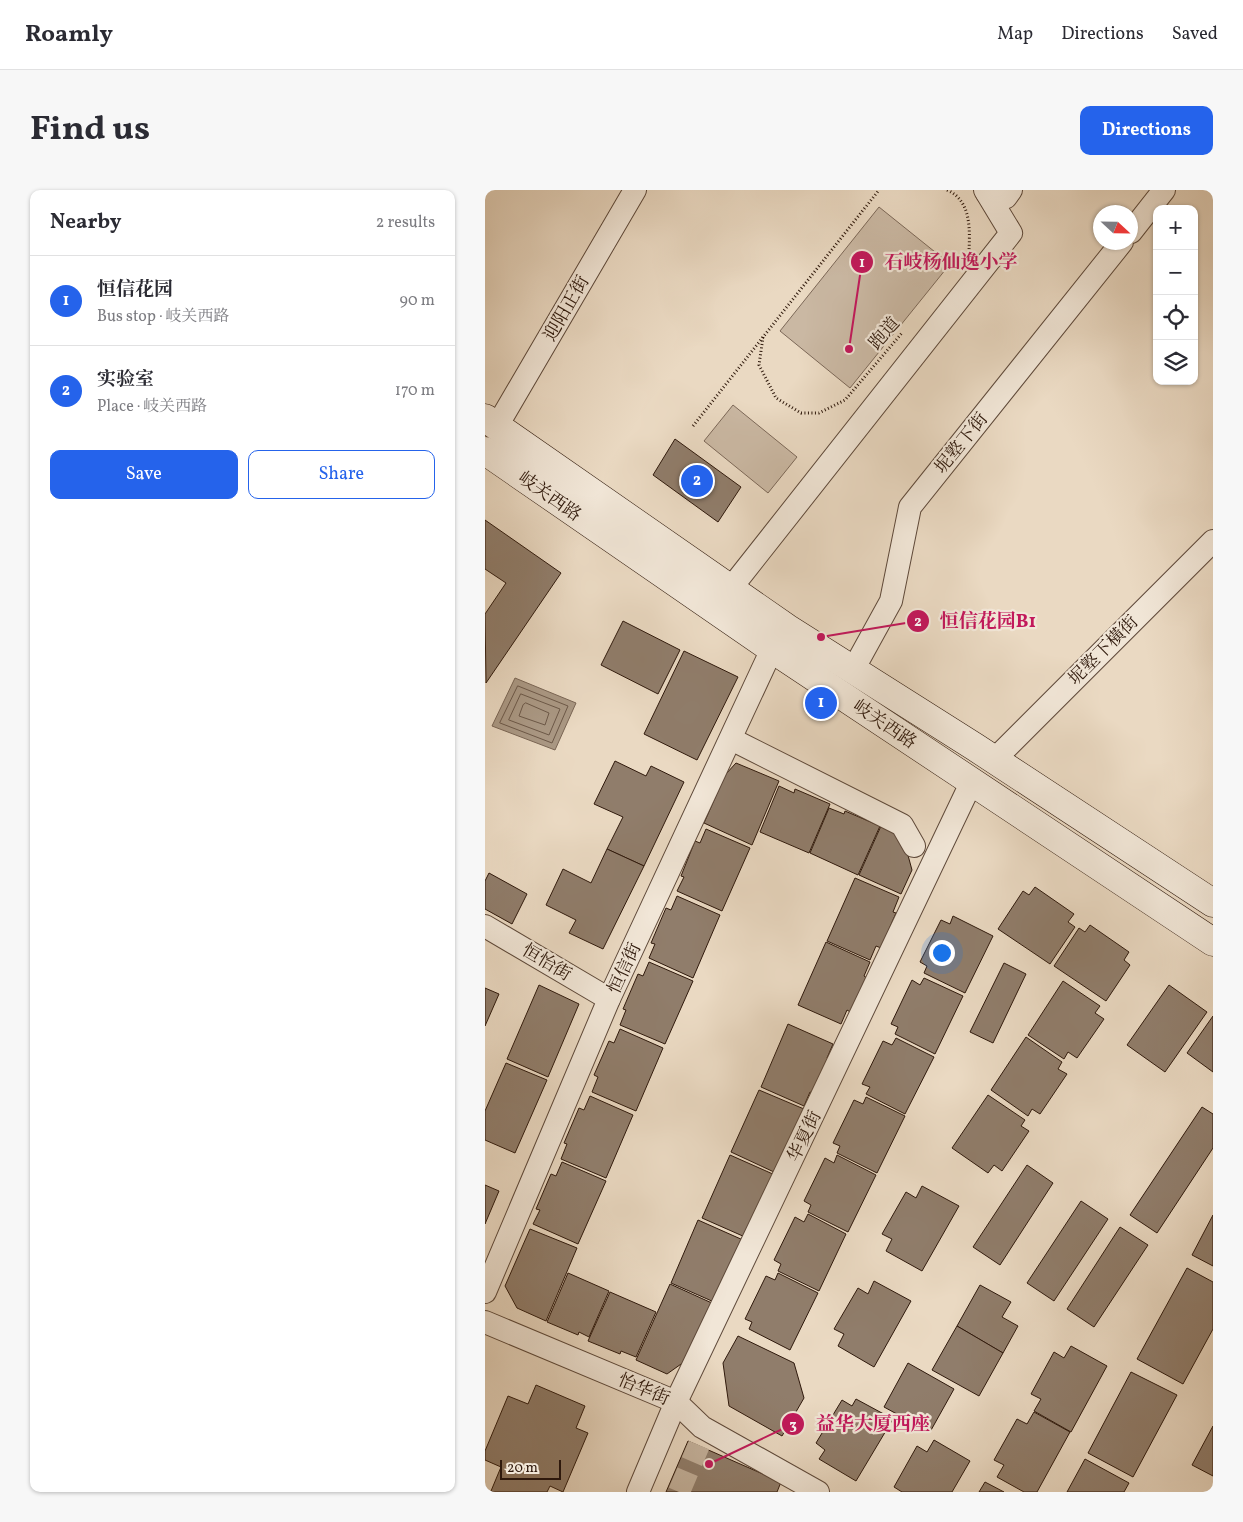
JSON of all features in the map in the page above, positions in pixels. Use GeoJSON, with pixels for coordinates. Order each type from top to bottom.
{"type":"FeatureCollection","features":[{"type":"Feature","properties":{"kind":"main road","name":"岐关西路"},"geometry":{"type":"LineString","coordinates":[[491,422],[787,628],[1213,903]]}},
{"type":"Feature","properties":{"kind":"main road","name":"岐关西路"},"geometry":{"type":"LineString","coordinates":[[485,451],[772,649],[1213,942]]}},
{"type":"Feature","properties":{"kind":"street","name":"迎阳正街"},"geometry":{"type":"LineString","coordinates":[[491,422],[635,190]]}},
{"type":"Feature","properties":{"kind":"street"},"geometry":{"type":"LineString","coordinates":[[986,192],[1006,197],[1011,190]]}},
{"type":"Feature","properties":{"kind":"street"},"geometry":{"type":"LineString","coordinates":[[1138,223],[1164,190]]}},
{"type":"Feature","properties":{"kind":"street"},"geometry":{"type":"LineString","coordinates":[[731,588],[1011,233],[986,192]]}},
{"type":"Feature","properties":{"kind":"street","name":"坭墪下街"},"geometry":{"type":"LineString","coordinates":[[853,670],[891,601],[910,507],[1116,250]]}},
{"type":"Feature","properties":{"kind":"street","name":"坭墪下橫街"},"geometry":{"type":"LineString","coordinates":[[994,760],[1213,541]]}},
{"type":"Feature","properties":{"kind":"street","name":"恒信街"},"geometry":{"type":"LineString","coordinates":[[485,1292],[609,999],[772,649]]}},
{"type":"Feature","properties":{"kind":"street"},"geometry":{"type":"LineString","coordinates":[[731,739],[903,825],[914,846]]}},
{"type":"Feature","properties":{"kind":"street","name":"华夏街"},"geometry":{"type":"LineString","coordinates":[[637,1492],[676,1402],[973,781]]}},
{"type":"Feature","properties":{"kind":"street","name":"恒怡街"},"geometry":{"type":"LineString","coordinates":[[485,926],[609,999]]}},
{"type":"Feature","properties":{"kind":"street","name":"怡华街"},"geometry":{"type":"LineString","coordinates":[[485,1322],[676,1402],[701,1436],[818,1492]]}},
{"type":"Feature","properties":{"kind":"path"},"geometry":{"type":"LineString","coordinates":[[693,426],[879,190]]}},
{"type":"Feature","properties":{"kind":"path"},"geometry":{"type":"LineString","coordinates":[[947,190],[953,192],[964,205],[971,226],[969,251],[965,257]]}},
{"type":"Feature","properties":{"kind":"path","name":"跑道"},"geometry":{"type":"LineString","coordinates":[[763,337],[759,365],[776,398],[801,412],[819,412],[845,400],[907,327]]}},
{"type":"Feature","properties":{"kind":"shaded area"},"geometry":{"type":"Polygon","coordinates":[[[879,207],[950,264],[850,388],[780,331],[879,207]]]}},
{"type":"Feature","properties":{"kind":"shaded area"},"geometry":{"type":"Polygon","coordinates":[[[733,405],[797,457],[768,493],[704,441],[733,405]]]}},
{"type":"Feature","properties":{"kind":"water"},"geometry":{"type":"Polygon","coordinates":[[[515,678],[576,703],[555,750],[492,726],[515,678]]]}},
{"type":"Feature","properties":{"kind":"building"},"geometry":{"type":"Polygon","coordinates":[[[675,439],[741,487],[718,522],[653,475],[675,439]]]}},
{"type":"Feature","properties":{"kind":"building"},"geometry":{"type":"Polygon","coordinates":[[[485,520],[561,573],[486,683],[485,614],[506,583],[485,569],[485,520]]]}},
{"type":"Feature","properties":{"kind":"building"},"geometry":{"type":"Polygon","coordinates":[[[623,621],[680,650],[658,694],[601,665],[623,621]]]}},
{"type":"Feature","properties":{"kind":"building"},"geometry":{"type":"Polygon","coordinates":[[[684,651],[738,677],[697,760],[644,734],[684,651]]]}},
{"type":"Feature","properties":{"kind":"building"},"geometry":{"type":"Polygon","coordinates":[[[615,761],[646,776],[651,766],[684,782],[644,866],[607,849],[623,817],[594,804],[615,761]]]}},
{"type":"Feature","properties":{"kind":"building"},"geometry":{"type":"Polygon","coordinates":[[[736,763],[779,781],[752,845],[704,823],[725,775],[736,763]]]}},
{"type":"Feature","properties":{"kind":"building"},"geometry":{"type":"Polygon","coordinates":[[[779,786],[794,793],[795,789],[830,804],[809,853],[760,832],[779,786]]]}},
{"type":"Feature","properties":{"kind":"building"},"geometry":{"type":"Polygon","coordinates":[[[829,808],[844,814],[845,811],[880,826],[858,875],[810,853],[829,808]]]}},
{"type":"Feature","properties":{"kind":"building"},"geometry":{"type":"Polygon","coordinates":[[[881,826],[903,837],[912,870],[901,894],[859,875],[881,826]]]}},
{"type":"Feature","properties":{"kind":"building"},"geometry":{"type":"Polygon","coordinates":[[[706,829],[750,848],[722,911],[677,891],[684,877],[681,876],[695,841],[700,843],[706,829]]]}},
{"type":"Feature","properties":{"kind":"building"},"geometry":{"type":"Polygon","coordinates":[[[607,849],[644,866],[603,949],[569,933],[576,920],[546,905],[563,869],[591,883],[607,849]]]}},
{"type":"Feature","properties":{"kind":"building"},"geometry":{"type":"Polygon","coordinates":[[[489,873],[527,894],[512,924],[485,909],[485,881],[489,873]]]}},
{"type":"Feature","properties":{"kind":"building"},"geometry":{"type":"Polygon","coordinates":[[[855,878],[899,897],[893,912],[896,913],[881,948],[876,946],[870,960],[827,941],[855,878]]]}},
{"type":"Feature","properties":{"kind":"building"},"geometry":{"type":"Polygon","coordinates":[[[1035,887],[1074,914],[1068,922],[1075,927],[1050,964],[998,929],[1023,891],[1029,895],[1035,887]]]}},
{"type":"Feature","properties":{"kind":"building"},"geometry":{"type":"Polygon","coordinates":[[[677,896],[720,915],[693,978],[649,958],[655,944],[651,943],[666,908],[671,910],[677,896]]]}},
{"type":"Feature","properties":{"kind":"building"},"geometry":{"type":"Polygon","coordinates":[[[953,916],[993,936],[965,993],[924,973],[927,966],[920,962],[941,920],[950,924],[953,916]]]}},
{"type":"Feature","properties":{"kind":"building"},"geometry":{"type":"Polygon","coordinates":[[[1090,925],[1129,952],[1124,960],[1130,965],[1106,1001],[1054,966],[1079,928],[1085,932],[1090,925]]]}},
{"type":"Feature","properties":{"kind":"building"},"geometry":{"type":"Polygon","coordinates":[[[826,942],[870,962],[864,976],[867,978],[852,1013],[847,1010],[841,1024],[798,1005],[826,942]]]}},
{"type":"Feature","properties":{"kind":"building"},"geometry":{"type":"Polygon","coordinates":[[[649,962],[693,981],[665,1044],[620,1025],[626,1010],[623,1009],[638,974],[643,976],[649,962]]]}},
{"type":"Feature","properties":{"kind":"building"},"geometry":{"type":"Polygon","coordinates":[[[1004,963],[1026,974],[993,1043],[970,1032],[1004,963]]]}},
{"type":"Feature","properties":{"kind":"building"},"geometry":{"type":"Polygon","coordinates":[[[924,978],[963,996],[935,1054],[895,1034],[898,1027],[891,1024],[912,980],[920,985],[924,978]]]}},
{"type":"Feature","properties":{"kind":"building"},"geometry":{"type":"Polygon","coordinates":[[[1063,981],[1100,1006],[1095,1013],[1104,1019],[1077,1058],[1068,1052],[1064,1059],[1028,1035],[1063,981]]]}},
{"type":"Feature","properties":{"kind":"building"},"geometry":{"type":"Polygon","coordinates":[[[539,985],[579,1004],[548,1077],[507,1059],[539,985]]]}},
{"type":"Feature","properties":{"kind":"building"},"geometry":{"type":"Polygon","coordinates":[[[1169,985],[1207,1012],[1165,1072],[1127,1045],[1169,985]]]}},
{"type":"Feature","properties":{"kind":"building"},"geometry":{"type":"Polygon","coordinates":[[[485,988],[499,994],[485,1026],[485,988]]]}},
{"type":"Feature","properties":{"kind":"building"},"geometry":{"type":"Polygon","coordinates":[[[1213,1016],[1213,1072],[1187,1053],[1213,1016]]]}},
{"type":"Feature","properties":{"kind":"building"},"geometry":{"type":"Polygon","coordinates":[[[788,1024],[833,1044],[827,1058],[830,1060],[815,1094],[810,1092],[804,1106],[761,1087],[788,1024]]]}},
{"type":"Feature","properties":{"kind":"building"},"geometry":{"type":"Polygon","coordinates":[[[620,1029],[663,1048],[636,1111],[592,1092],[598,1077],[594,1075],[609,1041],[614,1043],[620,1029]]]}},
{"type":"Feature","properties":{"kind":"building"},"geometry":{"type":"Polygon","coordinates":[[[1026,1037],[1062,1062],[1058,1069],[1067,1074],[1040,1114],[1032,1109],[1028,1116],[991,1090],[1026,1037]]]}},
{"type":"Feature","properties":{"kind":"building"},"geometry":{"type":"Polygon","coordinates":[[[896,1038],[934,1057],[905,1114],[866,1094],[870,1087],[862,1084],[883,1041],[892,1045],[896,1038]]]}},
{"type":"Feature","properties":{"kind":"building"},"geometry":{"type":"Polygon","coordinates":[[[506,1063],[547,1080],[515,1153],[485,1140],[485,1111],[506,1063]]]}},
{"type":"Feature","properties":{"kind":"building"},"geometry":{"type":"Polygon","coordinates":[[[759,1090],[804,1109],[774,1172],[731,1152],[759,1090]]]}},
{"type":"Feature","properties":{"kind":"building"},"geometry":{"type":"Polygon","coordinates":[[[988,1095],[1025,1120],[1021,1126],[1029,1131],[1002,1171],[994,1165],[988,1173],[952,1148],[988,1095]]]}},
{"type":"Feature","properties":{"kind":"building"},"geometry":{"type":"Polygon","coordinates":[[[590,1096],[633,1115],[606,1178],[561,1159],[567,1144],[564,1143],[579,1108],[584,1110],[590,1096]]]}},
{"type":"Feature","properties":{"kind":"building"},"geometry":{"type":"Polygon","coordinates":[[[866,1097],[905,1116],[877,1173],[837,1153],[840,1146],[833,1143],[854,1100],[863,1104],[866,1097]]]}},
{"type":"Feature","properties":{"kind":"building"},"geometry":{"type":"Polygon","coordinates":[[[1202,1107],[1213,1114],[1213,1148],[1157,1233],[1130,1215],[1202,1107]]]}},
{"type":"Feature","properties":{"kind":"building"},"geometry":{"type":"Polygon","coordinates":[[[730,1155],[775,1175],[745,1237],[702,1218],[730,1155]]]}},
{"type":"Feature","properties":{"kind":"building"},"geometry":{"type":"Polygon","coordinates":[[[837,1155],[876,1175],[848,1232],[808,1212],[811,1205],[804,1201],[825,1158],[834,1163],[837,1155]]]}},
{"type":"Feature","properties":{"kind":"building"},"geometry":{"type":"Polygon","coordinates":[[[562,1162],[606,1181],[578,1244],[533,1224],[540,1210],[536,1209],[551,1174],[556,1176],[562,1162]]]}},
{"type":"Feature","properties":{"kind":"building"},"geometry":{"type":"Polygon","coordinates":[[[1027,1165],[1053,1183],[1000,1265],[973,1247],[1027,1165]]]}},
{"type":"Feature","properties":{"kind":"building"},"geometry":{"type":"Polygon","coordinates":[[[485,1185],[499,1191],[485,1224],[485,1185]]]}},
{"type":"Feature","properties":{"kind":"building"},"geometry":{"type":"Polygon","coordinates":[[[922,1186],[959,1206],[922,1271],[886,1251],[892,1239],[882,1234],[906,1192],[916,1198],[922,1186]]]}},
{"type":"Feature","properties":{"kind":"building"},"geometry":{"type":"Polygon","coordinates":[[[1081,1201],[1108,1219],[1054,1301],[1027,1283],[1081,1201]]]}},
{"type":"Feature","properties":{"kind":"building"},"geometry":{"type":"Polygon","coordinates":[[[808,1214],[846,1234],[819,1291],[778,1271],[781,1264],[774,1260],[795,1217],[804,1222],[808,1214]]]}},
{"type":"Feature","properties":{"kind":"building"},"geometry":{"type":"Polygon","coordinates":[[[1213,1215],[1213,1266],[1192,1255],[1213,1215]]]}},
{"type":"Feature","properties":{"kind":"building"},"geometry":{"type":"Polygon","coordinates":[[[698,1220],[743,1240],[714,1302],[671,1283],[698,1220]]]}},
{"type":"Feature","properties":{"kind":"building"},"geometry":{"type":"Polygon","coordinates":[[[1120,1227],[1148,1245],[1094,1327],[1067,1309],[1120,1227]]]}},
{"type":"Feature","properties":{"kind":"building"},"geometry":{"type":"Polygon","coordinates":[[[530,1229],[577,1248],[546,1321],[517,1308],[505,1286],[530,1229]]]}},
{"type":"Feature","properties":{"kind":"building"},"geometry":{"type":"Polygon","coordinates":[[[1187,1268],[1213,1282],[1213,1329],[1183,1384],[1137,1359],[1187,1268]]]}},
{"type":"Feature","properties":{"kind":"building"},"geometry":{"type":"Polygon","coordinates":[[[568,1273],[609,1291],[589,1337],[579,1332],[578,1335],[547,1322],[568,1273]]]}},
{"type":"Feature","properties":{"kind":"building"},"geometry":{"type":"Polygon","coordinates":[[[778,1273],[818,1293],[790,1350],[749,1329],[752,1322],[745,1319],[766,1276],[775,1280],[778,1273]]]}},
{"type":"Feature","properties":{"kind":"building"},"geometry":{"type":"Polygon","coordinates":[[[874,1281],[911,1301],[874,1367],[838,1346],[844,1334],[834,1329],[858,1288],[868,1294],[874,1281]]]}},
{"type":"Feature","properties":{"kind":"building"},"geometry":{"type":"Polygon","coordinates":[[[670,1284],[714,1304],[691,1357],[667,1374],[636,1360],[670,1284]]]}},
{"type":"Feature","properties":{"kind":"building"},"geometry":{"type":"Polygon","coordinates":[[[980,1285],[1011,1302],[1002,1317],[1018,1326],[1003,1353],[957,1326],[980,1285]]]}},
{"type":"Feature","properties":{"kind":"building"},"geometry":{"type":"Polygon","coordinates":[[[610,1292],[656,1312],[636,1357],[621,1351],[620,1354],[588,1341],[610,1292]]]}},
{"type":"Feature","properties":{"kind":"building"},"geometry":{"type":"Polygon","coordinates":[[[957,1326],[1003,1353],[979,1396],[932,1370],[957,1326]]]}},
{"type":"Feature","properties":{"kind":"building"},"geometry":{"type":"Polygon","coordinates":[[[738,1336],[794,1363],[804,1398],[782,1436],[729,1406],[723,1363],[738,1336]]]}},
{"type":"Feature","properties":{"kind":"building"},"geometry":{"type":"Polygon","coordinates":[[[1071,1346],[1107,1366],[1071,1432],[1034,1411],[1041,1399],[1031,1394],[1054,1352],[1064,1358],[1071,1346]]]}},
{"type":"Feature","properties":{"kind":"building"},"geometry":{"type":"Polygon","coordinates":[[[908,1363],[954,1389],[930,1432],[884,1407],[908,1363]]]}},
{"type":"Feature","properties":{"kind":"building"},"geometry":{"type":"Polygon","coordinates":[[[1131,1372],[1177,1395],[1133,1477],[1088,1453],[1131,1372]]]}},
{"type":"Feature","properties":{"kind":"building"},"geometry":{"type":"Polygon","coordinates":[[[536,1385],[585,1406],[576,1428],[588,1433],[563,1492],[550,1486],[547,1492],[491,1491],[501,1467],[485,1460],[485,1451],[508,1396],[528,1404],[536,1385]]]}},
{"type":"Feature","properties":{"kind":"building"},"geometry":{"type":"Polygon","coordinates":[[[856,1399],[893,1419],[856,1481],[819,1459],[825,1450],[816,1443],[842,1400],[852,1406],[856,1399]]]}},
{"type":"Feature","properties":{"kind":"building"},"geometry":{"type":"Polygon","coordinates":[[[1034,1412],[1070,1432],[1037,1492],[1024,1492],[997,1477],[1004,1465],[994,1460],[1017,1419],[1027,1424],[1034,1412]]]}},
{"type":"Feature","properties":{"kind":"building"},"geometry":{"type":"Polygon","coordinates":[[[1213,1426],[1213,1476],[1192,1465],[1213,1426]]]}},
{"type":"Feature","properties":{"kind":"building"},"geometry":{"type":"Polygon","coordinates":[[[934,1440],[970,1461],[952,1492],[902,1492],[894,1487],[917,1446],[927,1452],[934,1440]]]}},
{"type":"Feature","properties":{"kind":"building"},"geometry":{"type":"Polygon","coordinates":[[[688,1441],[781,1482],[777,1492],[666,1492],[688,1441]]]}},
{"type":"Feature","properties":{"kind":"building"},"geometry":{"type":"Polygon","coordinates":[[[1085,1459],[1129,1483],[1124,1492],[1067,1492],[1085,1459]]]}},
{"type":"Feature","properties":{"kind":"building"},"geometry":{"type":"Polygon","coordinates":[[[985,1482],[1004,1492],[979,1492],[985,1482]]]}},
{"type":"Feature","properties":{"kind":"tunnel"},"geometry":{"type":"LineString","coordinates":[[679,1492],[699,1445]]}},
{"type":"Feature","properties":{"kind":"place","name":"石岐杨仙逸小学"},"geometry":{"type":"Point","coordinates":[849,349]}},
{"type":"Feature","properties":{"kind":"place","name":"实验室"},"geometry":{"type":"Point","coordinates":[697,481]}},
{"type":"Feature","properties":{"kind":"place","name":"恒信花园B1"},"geometry":{"type":"Point","coordinates":[821,637]}},
{"type":"Feature","properties":{"kind":"place","name":"恒信花园"},"geometry":{"type":"Point","coordinates":[821,703]}},
{"type":"Feature","properties":{"kind":"place","name":"益华大厦西座"},"geometry":{"type":"Point","coordinates":[709,1464]}}]}
